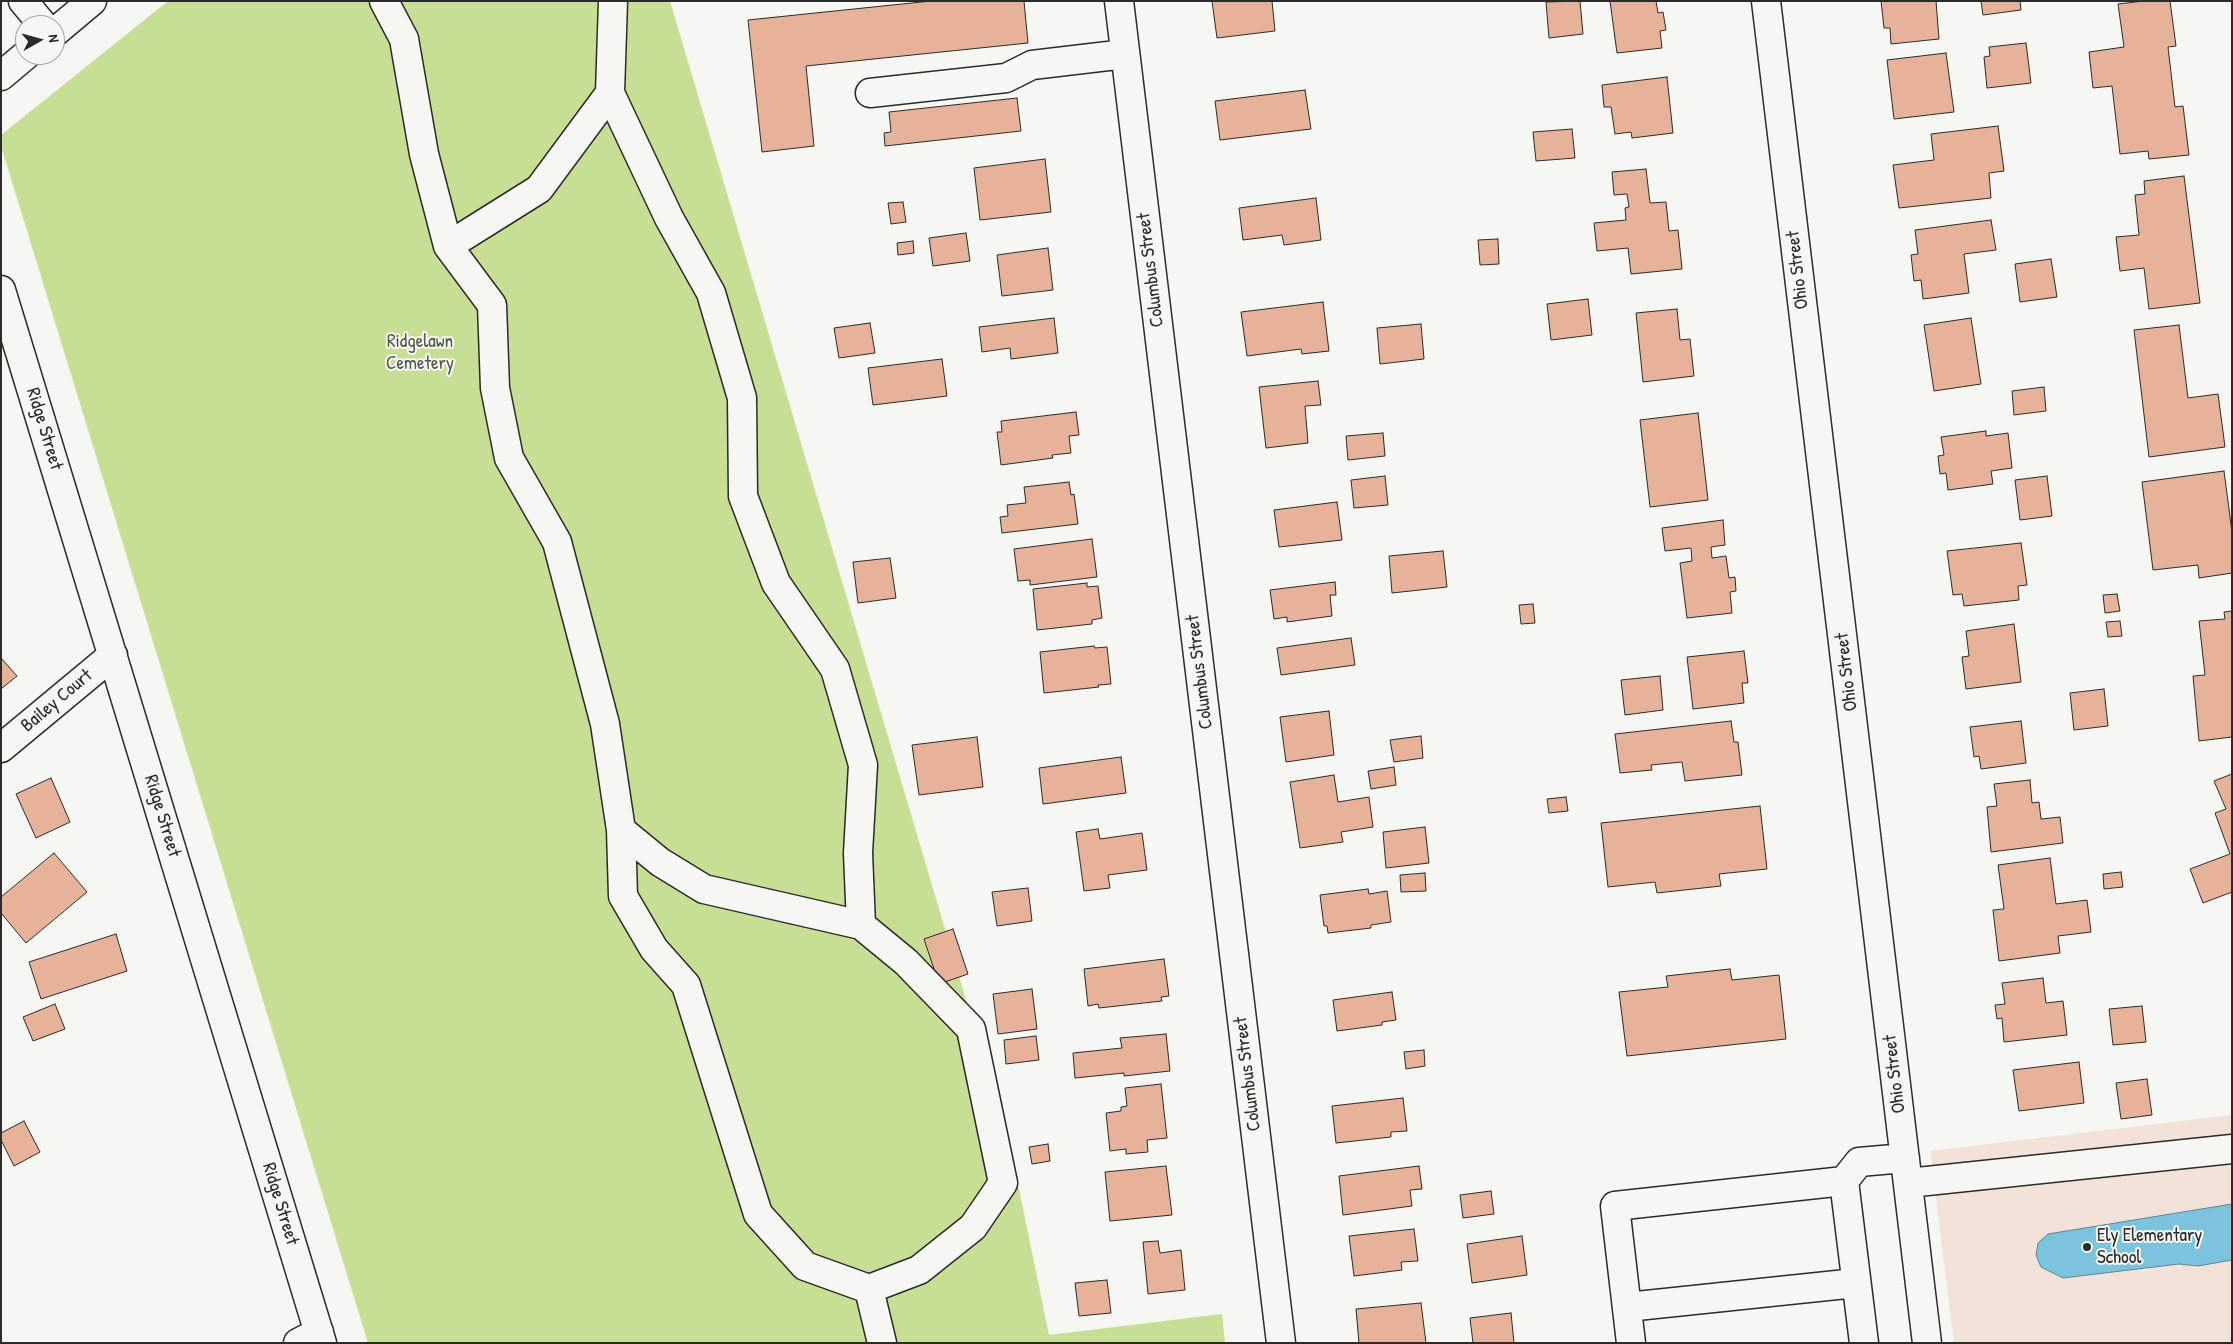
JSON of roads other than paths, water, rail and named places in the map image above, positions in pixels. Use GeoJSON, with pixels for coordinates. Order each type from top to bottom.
{"type":"FeatureCollection","features":[{"type":"Feature","properties":{"kind":"street"},"geometry":{"type":"LineString","coordinates":[[23,1],[35,15]]}},
{"type":"Feature","properties":{"kind":"street"},"geometry":{"type":"LineString","coordinates":[[65,24],[92,1]]}},
{"type":"Feature","properties":{"kind":"street"},"geometry":{"type":"LineString","coordinates":[[384,1],[404,39],[424,154],[448,246],[492,306],[495,388],[509,458],[557,542],[604,724],[621,830],[623,896],[654,950],[686,985],[758,1214],[805,1266],[869,1289],[918,1270],[973,1227],[1002,1183],[971,1029],[906,962],[861,926],[704,889],[660,862],[621,830]]}},
{"type":"Feature","properties":{"kind":"street"},"geometry":{"type":"LineString","coordinates":[[613,1],[610,93],[669,218],[711,293],[742,398],[743,496],[776,583],[835,669],[863,765],[858,853],[861,926]]}},
{"type":"Feature","properties":{"kind":"street","name":"Columbus Street"},"geometry":{"type":"LineString","coordinates":[[1119,1],[1281,1343]]}},
{"type":"Feature","properties":{"kind":"street","name":"Ohio Street"},"geometry":{"type":"LineString","coordinates":[[1766,1],[1927,1343]]}},
{"type":"Feature","properties":{"kind":"street"},"geometry":{"type":"LineString","coordinates":[[870,93],[1006,78],[1032,65],[1125,54]]}},
{"type":"Feature","properties":{"kind":"street"},"geometry":{"type":"LineString","coordinates":[[1,76],[15,64]]}},
{"type":"Feature","properties":{"kind":"street"},"geometry":{"type":"LineString","coordinates":[[448,246],[539,189],[610,93]]}},
{"type":"Feature","properties":{"kind":"street","name":"Ridge Street"},"geometry":{"type":"LineString","coordinates":[[1,290],[113,654],[313,1339]]}},
{"type":"Feature","properties":{"kind":"street","name":"Bailey Court"},"geometry":{"type":"LineString","coordinates":[[1,748],[113,654]]}},
{"type":"Feature","properties":{"kind":"street"},"geometry":{"type":"LineString","coordinates":[[1864,1343],[1844,1181],[1859,1162],[1907,1170],[2232,1149]]}},
{"type":"Feature","properties":{"kind":"street"},"geometry":{"type":"LineString","coordinates":[[1630,1343],[1615,1206],[1844,1181]]}},
{"type":"Feature","properties":{"kind":"street"},"geometry":{"type":"LineString","coordinates":[[1627,1307],[1856,1283]]}},
{"type":"Feature","properties":{"kind":"street"},"geometry":{"type":"LineString","coordinates":[[869,1289],[882,1343]]}},
{"type":"Feature","properties":{"kind":"water"},"geometry":{"type":"Polygon","coordinates":[[[2232,1204],[2232,1260],[2198,1266],[2179,1264],[2063,1278],[2041,1267],[2036,1255],[2038,1243],[2048,1234],[2232,1204]]]}},
{"type":"Feature","properties":{"kind":"place","name":"Ely Elementary School"},"geometry":{"type":"Point","coordinates":[2087,1247]}},
{"type":"Feature","properties":{"kind":"park label","name":"Ridgelawn Cemetery"},"geometry":{"type":"Point","coordinates":[420,353]}}]}
